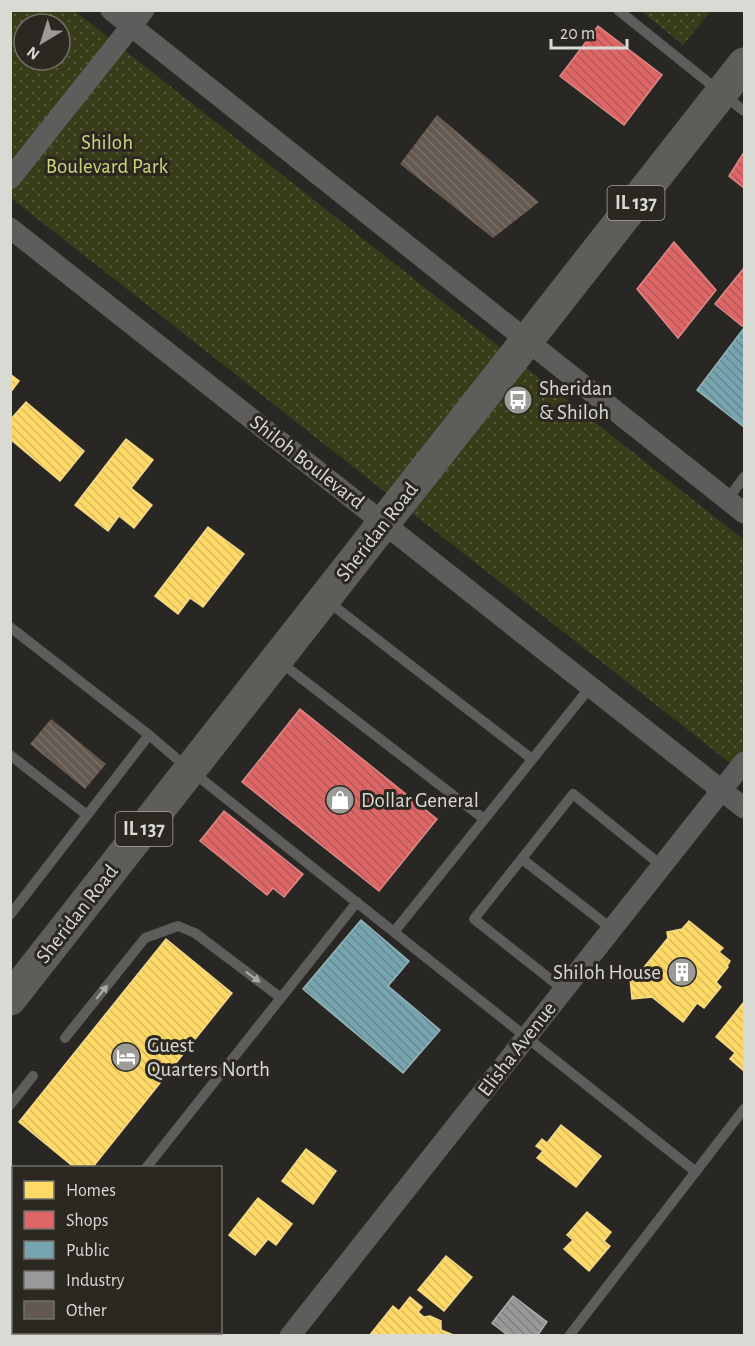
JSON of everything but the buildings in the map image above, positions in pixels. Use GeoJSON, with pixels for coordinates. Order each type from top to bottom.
{"type":"FeatureCollection","features":[{"type":"Feature","properties":{"kind":"main road","name":"Sheridan Road"},"geometry":{"type":"LineString","coordinates":[[10,999],[527,341],[733,102],[744,64]]}},
{"type":"Feature","properties":{"kind":"street"},"geometry":{"type":"LineString","coordinates":[[111,10],[137,18],[527,341],[744,513]]}},
{"type":"Feature","properties":{"kind":"street"},"geometry":{"type":"LineString","coordinates":[[10,179],[137,18]]}},
{"type":"Feature","properties":{"kind":"street","name":"Shiloh Boulevard"},"geometry":{"type":"LineString","coordinates":[[10,228],[744,808]]}},
{"type":"Feature","properties":{"kind":"street","name":"Elisha Avenue"},"geometry":{"type":"LineString","coordinates":[[290,1335],[744,762]]}},
{"type":"Feature","properties":{"kind":"lane"},"geometry":{"type":"LineString","coordinates":[[618,10],[733,102]]}},
{"type":"Feature","properties":{"kind":"lane"},"geometry":{"type":"LineString","coordinates":[[728,499],[744,477]]}},
{"type":"Feature","properties":{"kind":"lane"},"geometry":{"type":"LineString","coordinates":[[325,598],[532,759]]}},
{"type":"Feature","properties":{"kind":"lane"},"geometry":{"type":"LineString","coordinates":[[10,627],[149,735],[696,1172]]}},
{"type":"Feature","properties":{"kind":"lane"},"geometry":{"type":"LineString","coordinates":[[277,660],[484,819]]}},
{"type":"Feature","properties":{"kind":"lane"},"geometry":{"type":"LineString","coordinates":[[394,932],[591,686]]}},
{"type":"Feature","properties":{"kind":"lane"},"geometry":{"type":"LineString","coordinates":[[10,915],[149,735]]}},
{"type":"Feature","properties":{"kind":"lane"},"geometry":{"type":"LineString","coordinates":[[10,754],[87,815]]}},
{"type":"Feature","properties":{"kind":"lane"},"geometry":{"type":"LineString","coordinates":[[564,990],[474,920],[573,794],[662,866]]}},
{"type":"Feature","properties":{"kind":"lane"},"geometry":{"type":"LineString","coordinates":[[522,859],[612,929]]}},
{"type":"Feature","properties":{"kind":"lane"},"geometry":{"type":"LineString","coordinates":[[147,1166],[357,902]]}},
{"type":"Feature","properties":{"kind":"lane"},"geometry":{"type":"LineString","coordinates":[[65,1038],[146,938],[178,926],[195,933],[281,998]]}},
{"type":"Feature","properties":{"kind":"lane"},"geometry":{"type":"LineString","coordinates":[[10,1105],[33,1076]]}},
{"type":"Feature","properties":{"kind":"lane"},"geometry":{"type":"LineString","coordinates":[[568,1335],[744,1109]]}},
{"type":"Feature","properties":{"kind":"green space","name":"Shiloh Boulevard Park"},"geometry":{"type":"Polygon","coordinates":[[[10,11],[75,11],[744,540],[744,774],[11,198],[10,11]]]}},
{"type":"Feature","properties":{"kind":"green space"},"geometry":{"type":"Polygon","coordinates":[[[641,11],[711,11],[683,45],[641,11]]]}},
{"type":"Feature","properties":{"kind":"place","name":"Sheridan & Shiloh"},"geometry":{"type":"Point","coordinates":[518,400]}},
{"type":"Feature","properties":{"kind":"place","name":"Dollar General"},"geometry":{"type":"Point","coordinates":[340,800]}},
{"type":"Feature","properties":{"kind":"place","name":"Shiloh House"},"geometry":{"type":"Point","coordinates":[682,972]}},
{"type":"Feature","properties":{"kind":"place","name":"Guest Quarters North"},"geometry":{"type":"Point","coordinates":[126,1057]}}]}
